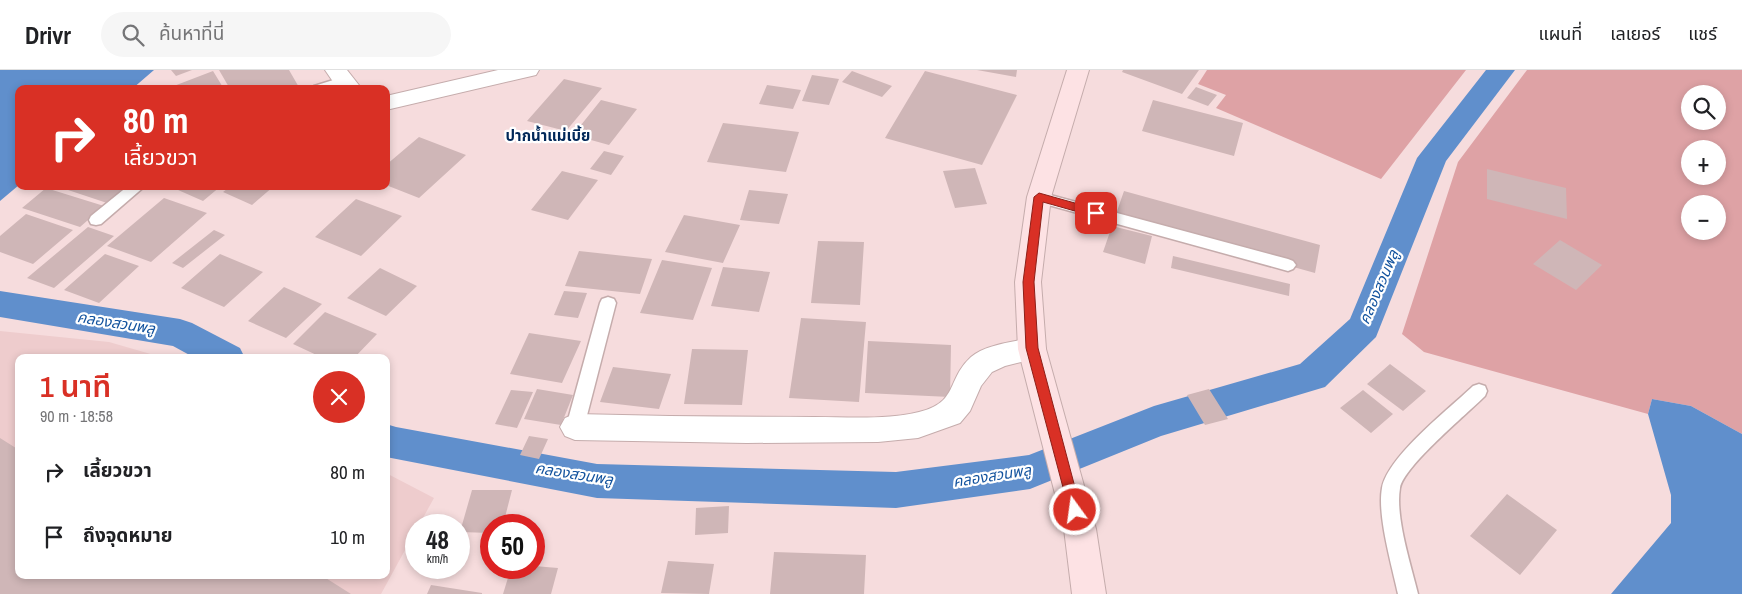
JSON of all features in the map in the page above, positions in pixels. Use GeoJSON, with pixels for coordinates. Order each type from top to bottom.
{"type":"FeatureCollection","features":[{"type":"Feature","properties":{"kind":"main road"},"geometry":{"type":"LineString","coordinates":[[1078,70],[1039,197],[1028,282],[1032,348],[1080,529],[1089,594]]}},
{"type":"Feature","properties":{"kind":"street"},"geometry":{"type":"LineString","coordinates":[[390,101],[528,70]]}},
{"type":"Feature","properties":{"kind":"street"},"geometry":{"type":"LineString","coordinates":[[575,427],[756,430],[878,429],[918,425],[950,414],[960,402],[969,380],[982,364],[1000,356],[1032,348]]}},
{"type":"Feature","properties":{"kind":"lane"},"geometry":{"type":"LineString","coordinates":[[330,85],[343,80]]}},
{"type":"Feature","properties":{"kind":"lane"},"geometry":{"type":"LineString","coordinates":[[96,220],[133,190]]}},
{"type":"Feature","properties":{"kind":"lane"},"geometry":{"type":"LineString","coordinates":[[1039,197],[1288,265]]}},
{"type":"Feature","properties":{"kind":"lane"},"geometry":{"type":"LineString","coordinates":[[575,427],[608,303]]}},
{"type":"Feature","properties":{"kind":"lane"},"geometry":{"type":"LineString","coordinates":[[1408,594],[1392,512],[1391,486],[1404,464],[1479,391]]}},
{"type":"Feature","properties":{"kind":"shaded area"},"geometry":{"type":"Polygon","coordinates":[[[1207,70],[1466,70],[1381,179],[1216,108],[1226,95],[1198,84],[1207,70]]]}},
{"type":"Feature","properties":{"kind":"shaded area"},"geometry":{"type":"Polygon","coordinates":[[[1527,70],[1742,70],[1742,434],[1691,406],[1652,399],[1648,414],[1424,352],[1402,334],[1458,162],[1527,70]]]}},
{"type":"Feature","properties":{"kind":"shaded area"},"geometry":{"type":"Polygon","coordinates":[[[0,331],[109,342],[151,354],[15,354],[15,579],[389,579],[381,594],[0,594],[0,331]]]}},
{"type":"Feature","properties":{"kind":"shaded area"},"geometry":{"type":"Polygon","coordinates":[[[390,475],[434,498],[425,514],[405,514],[405,550],[390,578],[390,475]]]}},
{"type":"Feature","properties":{"kind":"water"},"geometry":{"type":"Polygon","coordinates":[[[0,70],[154,70],[137,85],[15,85],[15,188],[0,201],[0,70]]]}},
{"type":"Feature","properties":{"kind":"water"},"geometry":{"type":"Polygon","coordinates":[[[1652,399],[1691,406],[1742,434],[1742,594],[1611,594],[1671,523],[1671,495],[1648,414],[1652,399]]]}},
{"type":"Feature","properties":{"kind":"building"},"geometry":{"type":"Polygon","coordinates":[[[171,70],[192,70],[176,76],[171,70]]]}},
{"type":"Feature","properties":{"kind":"building"},"geometry":{"type":"Polygon","coordinates":[[[219,70],[289,70],[298,85],[228,85],[219,70]]]}},
{"type":"Feature","properties":{"kind":"building"},"geometry":{"type":"Polygon","coordinates":[[[977,70],[1017,70],[1016,77],[977,70]]]}},
{"type":"Feature","properties":{"kind":"building"},"geometry":{"type":"Polygon","coordinates":[[[1123,70],[1199,70],[1182,94],[1122,72],[1123,70]]]}},
{"type":"Feature","properties":{"kind":"building"},"geometry":{"type":"Polygon","coordinates":[[[213,71],[222,85],[176,85],[213,71]]]}},
{"type":"Feature","properties":{"kind":"building"},"geometry":{"type":"Polygon","coordinates":[[[852,71],[892,86],[882,97],[842,82],[852,71]]]}},
{"type":"Feature","properties":{"kind":"building"},"geometry":{"type":"Polygon","coordinates":[[[925,71],[1017,95],[982,165],[885,138],[925,71]]]}},
{"type":"Feature","properties":{"kind":"building"},"geometry":{"type":"Polygon","coordinates":[[[812,75],[839,79],[829,105],[802,101],[812,75]]]}},
{"type":"Feature","properties":{"kind":"building"},"geometry":{"type":"Polygon","coordinates":[[[564,79],[602,88],[566,131],[527,121],[564,79]]]}},
{"type":"Feature","properties":{"kind":"building"},"geometry":{"type":"Polygon","coordinates":[[[767,85],[801,90],[793,109],[759,104],[767,85]]]}},
{"type":"Feature","properties":{"kind":"building"},"geometry":{"type":"Polygon","coordinates":[[[1196,87],[1217,95],[1208,106],[1187,98],[1196,87]]]}},
{"type":"Feature","properties":{"kind":"building"},"geometry":{"type":"Polygon","coordinates":[[[601,100],[637,109],[609,145],[573,135],[601,100]]]}},
{"type":"Feature","properties":{"kind":"building"},"geometry":{"type":"Polygon","coordinates":[[[1153,100],[1243,123],[1234,156],[1142,131],[1153,100]]]}},
{"type":"Feature","properties":{"kind":"building"},"geometry":{"type":"Polygon","coordinates":[[[723,123],[799,132],[786,172],[707,162],[723,123]]]}},
{"type":"Feature","properties":{"kind":"building"},"geometry":{"type":"Polygon","coordinates":[[[419,137],[466,155],[419,198],[390,187],[390,162],[419,137]]]}},
{"type":"Feature","properties":{"kind":"building"},"geometry":{"type":"Polygon","coordinates":[[[604,151],[624,156],[611,175],[590,169],[604,151]]]}},
{"type":"Feature","properties":{"kind":"building"},"geometry":{"type":"Polygon","coordinates":[[[975,168],[987,204],[955,208],[943,171],[975,168]]]}},
{"type":"Feature","properties":{"kind":"building"},"geometry":{"type":"Polygon","coordinates":[[[1487,169],[1566,188],[1567,219],[1487,199],[1487,169]]]}},
{"type":"Feature","properties":{"kind":"building"},"geometry":{"type":"Polygon","coordinates":[[[562,171],[598,180],[568,220],[531,210],[562,171]]]}},
{"type":"Feature","properties":{"kind":"building"},"geometry":{"type":"Polygon","coordinates":[[[44,190],[52,190],[104,206],[80,227],[22,208],[44,190]]]}},
{"type":"Feature","properties":{"kind":"building"},"geometry":{"type":"Polygon","coordinates":[[[68,190],[127,190],[110,204],[68,190]]]}},
{"type":"Feature","properties":{"kind":"building"},"geometry":{"type":"Polygon","coordinates":[[[178,190],[216,190],[203,201],[178,190]]]}},
{"type":"Feature","properties":{"kind":"building"},"geometry":{"type":"Polygon","coordinates":[[[226,190],[269,190],[252,205],[223,192],[226,190]]]}},
{"type":"Feature","properties":{"kind":"building"},"geometry":{"type":"Polygon","coordinates":[[[749,190],[788,194],[779,224],[740,220],[749,190]]]}},
{"type":"Feature","properties":{"kind":"building"},"geometry":{"type":"Polygon","coordinates":[[[1124,191],[1320,245],[1315,273],[1115,217],[1124,191]]]}},
{"type":"Feature","properties":{"kind":"building"},"geometry":{"type":"Polygon","coordinates":[[[164,198],[207,213],[151,262],[107,246],[164,198]]]}},
{"type":"Feature","properties":{"kind":"building"},"geometry":{"type":"Polygon","coordinates":[[[356,199],[402,216],[361,256],[315,237],[356,199]]]}},
{"type":"Feature","properties":{"kind":"building"},"geometry":{"type":"Polygon","coordinates":[[[26,214],[73,230],[33,264],[0,252],[0,236],[26,214]]]}},
{"type":"Feature","properties":{"kind":"building"},"geometry":{"type":"Polygon","coordinates":[[[684,215],[740,225],[723,263],[665,252],[684,215]]]}},
{"type":"Feature","properties":{"kind":"building"},"geometry":{"type":"Polygon","coordinates":[[[1112,226],[1152,236],[1145,264],[1103,252],[1112,226]]]}},
{"type":"Feature","properties":{"kind":"building"},"geometry":{"type":"Polygon","coordinates":[[[88,227],[114,236],[54,288],[27,278],[88,227]]]}},
{"type":"Feature","properties":{"kind":"building"},"geometry":{"type":"Polygon","coordinates":[[[214,230],[225,235],[183,268],[172,263],[214,230]]]}},
{"type":"Feature","properties":{"kind":"building"},"geometry":{"type":"Polygon","coordinates":[[[1560,240],[1602,265],[1576,290],[1533,264],[1560,240]]]}},
{"type":"Feature","properties":{"kind":"building"},"geometry":{"type":"Polygon","coordinates":[[[818,241],[864,242],[860,305],[811,303],[818,241]]]}},
{"type":"Feature","properties":{"kind":"building"},"geometry":{"type":"Polygon","coordinates":[[[579,251],[652,259],[640,294],[565,286],[579,251]]]}},
{"type":"Feature","properties":{"kind":"building"},"geometry":{"type":"Polygon","coordinates":[[[105,254],[139,266],[99,303],[64,290],[105,254]]]}},
{"type":"Feature","properties":{"kind":"building"},"geometry":{"type":"Polygon","coordinates":[[[220,254],[263,272],[224,307],[181,288],[220,254]]]}},
{"type":"Feature","properties":{"kind":"building"},"geometry":{"type":"Polygon","coordinates":[[[1173,256],[1290,284],[1289,296],[1171,268],[1173,256]]]}},
{"type":"Feature","properties":{"kind":"building"},"geometry":{"type":"Polygon","coordinates":[[[662,260],[712,268],[693,320],[640,313],[662,260]]]}},
{"type":"Feature","properties":{"kind":"building"},"geometry":{"type":"Polygon","coordinates":[[[723,267],[770,272],[759,312],[711,306],[723,267]]]}},
{"type":"Feature","properties":{"kind":"building"},"geometry":{"type":"Polygon","coordinates":[[[380,268],[417,286],[386,316],[347,298],[380,268]]]}},
{"type":"Feature","properties":{"kind":"building"},"geometry":{"type":"Polygon","coordinates":[[[284,287],[322,304],[286,338],[248,321],[284,287]]]}},
{"type":"Feature","properties":{"kind":"building"},"geometry":{"type":"Polygon","coordinates":[[[564,291],[587,293],[578,318],[554,315],[564,291]]]}},
{"type":"Feature","properties":{"kind":"building"},"geometry":{"type":"Polygon","coordinates":[[[325,312],[377,334],[358,354],[314,354],[293,344],[325,312]]]}},
{"type":"Feature","properties":{"kind":"building"},"geometry":{"type":"Polygon","coordinates":[[[801,318],[866,322],[859,402],[789,398],[801,318]]]}},
{"type":"Feature","properties":{"kind":"building"},"geometry":{"type":"Polygon","coordinates":[[[529,333],[581,341],[562,383],[510,374],[529,333]]]}},
{"type":"Feature","properties":{"kind":"building"},"geometry":{"type":"Polygon","coordinates":[[[868,341],[951,345],[950,397],[865,393],[868,341]]]}},
{"type":"Feature","properties":{"kind":"building"},"geometry":{"type":"Polygon","coordinates":[[[692,349],[748,350],[742,405],[684,404],[692,349]]]}},
{"type":"Feature","properties":{"kind":"building"},"geometry":{"type":"Polygon","coordinates":[[[1390,364],[1426,391],[1403,411],[1367,384],[1390,364]]]}},
{"type":"Feature","properties":{"kind":"building"},"geometry":{"type":"Polygon","coordinates":[[[613,367],[671,374],[659,409],[600,402],[613,367]]]}},
{"type":"Feature","properties":{"kind":"building"},"geometry":{"type":"Polygon","coordinates":[[[537,389],[573,395],[561,425],[524,419],[537,389]]]}},
{"type":"Feature","properties":{"kind":"building"},"geometry":{"type":"Polygon","coordinates":[[[1209,389],[1228,419],[1205,425],[1187,395],[1209,389]]]}},
{"type":"Feature","properties":{"kind":"building"},"geometry":{"type":"Polygon","coordinates":[[[511,390],[533,392],[517,428],[495,424],[511,390]]]}},
{"type":"Feature","properties":{"kind":"building"},"geometry":{"type":"Polygon","coordinates":[[[1363,390],[1393,414],[1371,433],[1340,408],[1363,390]]]}},
{"type":"Feature","properties":{"kind":"building"},"geometry":{"type":"Polygon","coordinates":[[[529,436],[548,439],[539,459],[520,455],[529,436]]]}},
{"type":"Feature","properties":{"kind":"building"},"geometry":{"type":"Polygon","coordinates":[[[0,438],[15,447],[15,579],[327,579],[351,594],[0,594],[0,438]]]}},
{"type":"Feature","properties":{"kind":"building"},"geometry":{"type":"Polygon","coordinates":[[[472,490],[512,490],[506,514],[480,514],[480,533],[470,532],[470,514],[465,514],[472,490]]]}},
{"type":"Feature","properties":{"kind":"building"},"geometry":{"type":"Polygon","coordinates":[[[1507,494],[1557,530],[1520,575],[1470,536],[1507,494]]]}},
{"type":"Feature","properties":{"kind":"building"},"geometry":{"type":"Polygon","coordinates":[[[729,506],[728,533],[695,535],[696,508],[729,506]]]}},
{"type":"Feature","properties":{"kind":"building"},"geometry":{"type":"Polygon","coordinates":[[[774,552],[866,555],[864,594],[770,594],[774,552]]]}},
{"type":"Feature","properties":{"kind":"building"},"geometry":{"type":"Polygon","coordinates":[[[668,561],[714,564],[709,594],[661,593],[668,561]]]}},
{"type":"Feature","properties":{"kind":"building"},"geometry":{"type":"Polygon","coordinates":[[[545,567],[558,568],[551,594],[503,594],[508,579],[545,579],[545,567]]]}},
{"type":"Feature","properties":{"kind":"building"},"geometry":{"type":"Polygon","coordinates":[[[431,585],[482,593],[482,594],[427,594],[431,585]]]}},
{"type":"Feature","properties":{"kind":"waterway","name":"คลองสวนพลู"},"geometry":{"type":"LineString","coordinates":[[390,442],[597,481],[896,490],[1030,472],[1154,422],[1312,376],[1364,327],[1432,158],[1501,70]]}},
{"type":"Feature","properties":{"kind":"waterway","name":"คลองสวนพลู"},"geometry":{"type":"LineString","coordinates":[[0,304],[180,333],[219,354]]}},
{"type":"Feature","properties":{"kind":"district","name":"ปากน้ำแม่เบี้ย"},"geometry":{"type":"Point","coordinates":[548,136]}},
{"type":"Feature","properties":{"kind":"route"},"geometry":{"type":"LineString","coordinates":[[1075,510],[1032,348],[1028,282],[1039,197],[1096,213]]}}]}
